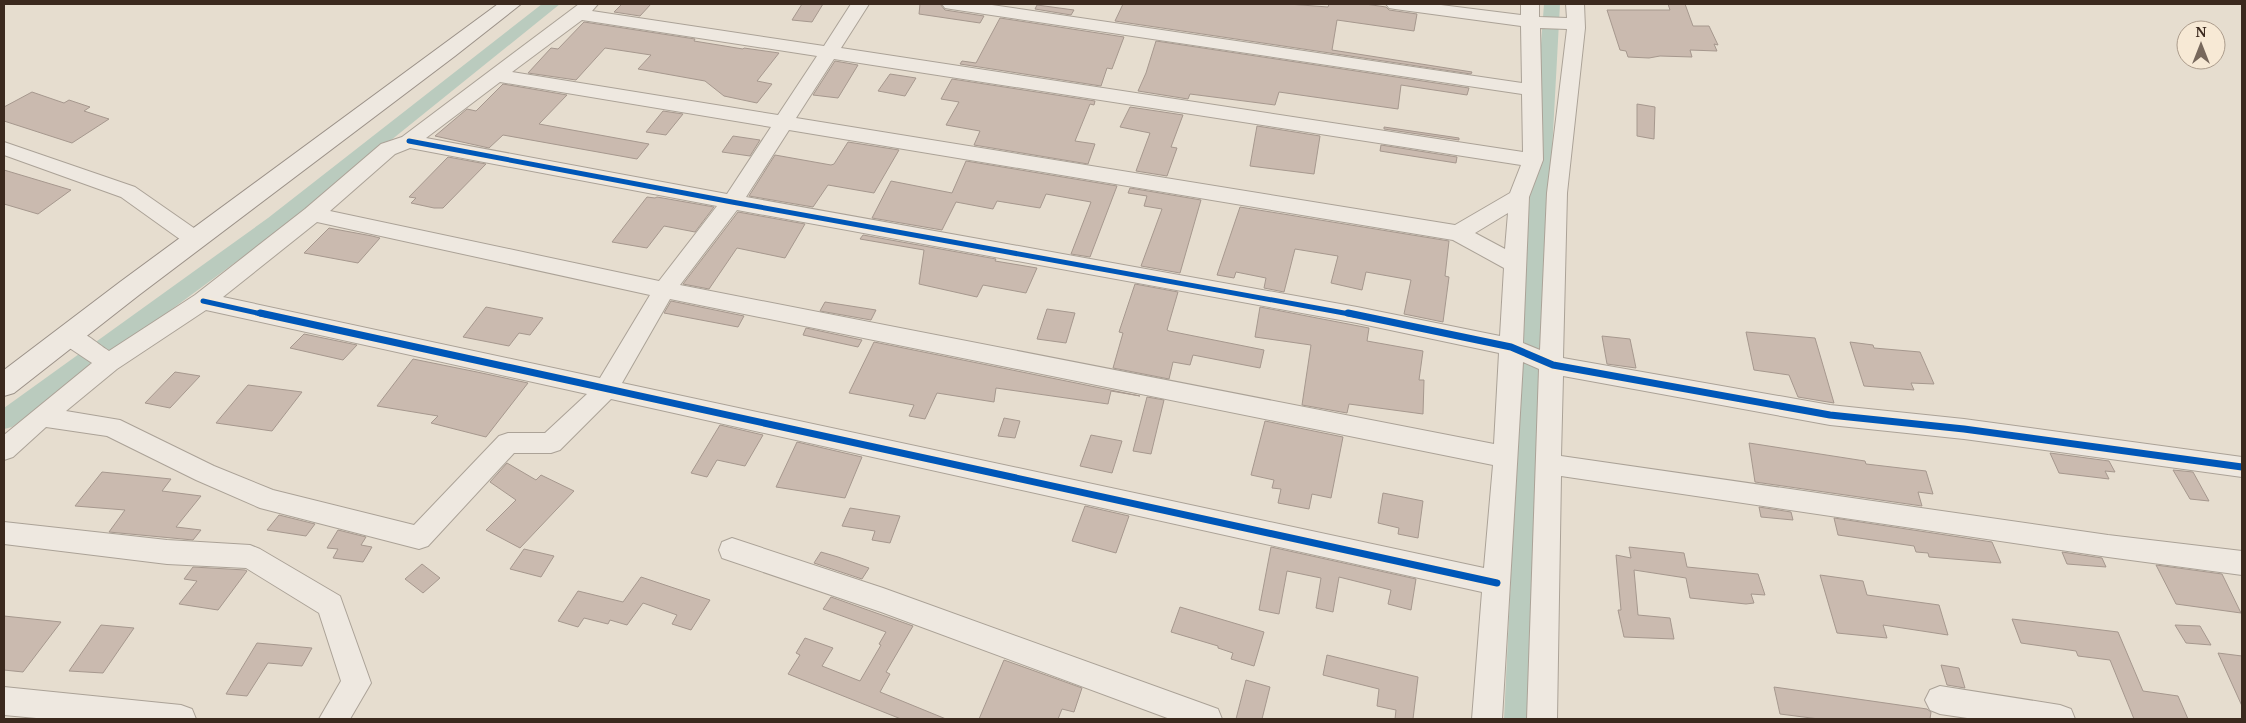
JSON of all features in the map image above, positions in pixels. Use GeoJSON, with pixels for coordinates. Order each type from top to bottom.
{"type":"FeatureCollection","features":[{"type":"Feature","properties":{"kind":"street"},"geometry":{"type":"LineString","coordinates":[[4,385],[66,336],[511,4]]}},
{"type":"Feature","properties":{"kind":"street"},"geometry":{"type":"LineString","coordinates":[[41,417],[112,427],[205,473],[269,500],[419,538],[508,443],[551,443],[586,411],[606,389],[664,290],[732,202],[860,4]]}},
{"type":"Feature","properties":{"kind":"street"},"geometry":{"type":"LineString","coordinates":[[951,4],[1532,90]]}},
{"type":"Feature","properties":{"kind":"street"},"geometry":{"type":"LineString","coordinates":[[1395,4],[1530,13],[1576,14],[1558,193],[1548,464],[1542,719]]}},
{"type":"Feature","properties":{"kind":"street"},"geometry":{"type":"LineString","coordinates":[[4,450],[41,417],[109,363],[203,300],[313,214],[388,149],[408,141],[584,9],[828,53],[1533,160]]}},
{"type":"Feature","properties":{"kind":"street"},"geometry":{"type":"LineString","coordinates":[[1487,719],[1506,457],[1514,263],[1519,197],[1533,160],[1530,13]]}},
{"type":"Feature","properties":{"kind":"street"},"geometry":{"type":"LineString","coordinates":[[494,75],[1458,233],[1514,263]]}},
{"type":"Feature","properties":{"kind":"street"},"geometry":{"type":"LineString","coordinates":[[408,141],[732,202],[1357,314],[1510,347],[1553,365],[1830,415],[1964,429],[2242,468]]}},
{"type":"Feature","properties":{"kind":"street"},"geometry":{"type":"LineString","coordinates":[[4,148],[128,192],[196,240]]}},
{"type":"Feature","properties":{"kind":"street"},"geometry":{"type":"LineString","coordinates":[[1458,233],[1519,197]]}},
{"type":"Feature","properties":{"kind":"street"},"geometry":{"type":"LineString","coordinates":[[313,214],[664,290],[1506,457]]}},
{"type":"Feature","properties":{"kind":"street"},"geometry":{"type":"LineString","coordinates":[[203,300],[1497,583]]}},
{"type":"Feature","properties":{"kind":"street"},"geometry":{"type":"LineString","coordinates":[[66,336],[109,363]]}},
{"type":"Feature","properties":{"kind":"street"},"geometry":{"type":"LineString","coordinates":[[1548,464],[2108,546],[2242,563]]}},
{"type":"Feature","properties":{"kind":"street"},"geometry":{"type":"LineString","coordinates":[[4,534],[167,552],[250,557],[330,605],[356,683],[334,719]]}},
{"type":"Feature","properties":{"kind":"street"},"geometry":{"type":"LineString","coordinates":[[732,550],[883,600],[1207,719]]}},
{"type":"Feature","properties":{"kind":"street"},"geometry":{"type":"LineString","coordinates":[[1940,700],[2060,719]]}},
{"type":"Feature","properties":{"kind":"street"},"geometry":{"type":"LineString","coordinates":[[4,701],[181,719]]}},
{"type":"Feature","properties":{"kind":"building"},"geometry":{"type":"Polygon","coordinates":[[[622,4],[651,4],[640,16],[614,12],[622,4]]]}},
{"type":"Feature","properties":{"kind":"building"},"geometry":{"type":"Polygon","coordinates":[[[802,4],[823,4],[812,22],[792,20],[802,4]]]}},
{"type":"Feature","properties":{"kind":"building"},"geometry":{"type":"Polygon","coordinates":[[[920,4],[940,4],[945,10],[984,16],[980,23],[919,14],[920,4]]]}},
{"type":"Feature","properties":{"kind":"building"},"geometry":{"type":"Polygon","coordinates":[[[1123,4],[1288,4],[1328,7],[1329,4],[1365,4],[1386,7],[1389,10],[1417,14],[1414,31],[1337,20],[1332,50],[1472,72],[1471,74],[1115,21],[1123,4]]]}},
{"type":"Feature","properties":{"kind":"building"},"geometry":{"type":"Polygon","coordinates":[[[1668,4],[1685,4],[1693,26],[1709,26],[1718,45],[1714,44],[1717,51],[1690,50],[1692,57],[1660,56],[1649,58],[1628,57],[1626,51],[1620,50],[1607,10],[1670,10],[1668,4]]]}},
{"type":"Feature","properties":{"kind":"building"},"geometry":{"type":"Polygon","coordinates":[[[1037,5],[1074,10],[1071,15],[1035,9],[1037,5]]]}},
{"type":"Feature","properties":{"kind":"building"},"geometry":{"type":"Polygon","coordinates":[[[1000,18],[1124,37],[1112,69],[1107,68],[1101,86],[960,64],[962,61],[976,63],[1000,18]]]}},
{"type":"Feature","properties":{"kind":"building"},"geometry":{"type":"Polygon","coordinates":[[[584,22],[695,39],[694,41],[743,49],[779,53],[757,81],[772,84],[757,103],[724,96],[705,81],[638,69],[651,55],[605,48],[576,80],[528,73],[551,48],[558,49],[584,22]]]}},
{"type":"Feature","properties":{"kind":"building"},"geometry":{"type":"Polygon","coordinates":[[[1156,41],[1469,88],[1467,95],[1401,85],[1398,109],[1279,92],[1275,105],[1190,94],[1188,99],[1138,91],[1156,41]]]}},
{"type":"Feature","properties":{"kind":"building"},"geometry":{"type":"Polygon","coordinates":[[[835,61],[858,65],[838,98],[813,95],[835,61]]]}},
{"type":"Feature","properties":{"kind":"building"},"geometry":{"type":"Polygon","coordinates":[[[890,74],[916,78],[905,96],[878,91],[890,74]]]}},
{"type":"Feature","properties":{"kind":"building"},"geometry":{"type":"Polygon","coordinates":[[[952,79],[1095,101],[1094,105],[1090,104],[1075,141],[1095,144],[1088,164],[974,145],[980,131],[946,125],[959,102],[941,99],[952,79]]]}},
{"type":"Feature","properties":{"kind":"building"},"geometry":{"type":"Polygon","coordinates":[[[503,84],[567,95],[539,124],[649,144],[637,159],[503,135],[489,148],[435,136],[467,109],[476,111],[503,84]]]}},
{"type":"Feature","properties":{"kind":"building"},"geometry":{"type":"Polygon","coordinates":[[[32,92],[64,103],[69,100],[90,107],[84,111],[109,119],[72,143],[4,121],[4,107],[32,92]]]}},
{"type":"Feature","properties":{"kind":"building"},"geometry":{"type":"Polygon","coordinates":[[[1637,104],[1655,107],[1654,139],[1637,136],[1637,104]]]}},
{"type":"Feature","properties":{"kind":"building"},"geometry":{"type":"Polygon","coordinates":[[[1130,107],[1183,115],[1171,147],[1177,148],[1167,176],[1136,171],[1150,133],[1120,127],[1130,107]]]}},
{"type":"Feature","properties":{"kind":"building"},"geometry":{"type":"Polygon","coordinates":[[[663,111],[683,114],[666,135],[646,132],[663,111]]]}},
{"type":"Feature","properties":{"kind":"building"},"geometry":{"type":"Polygon","coordinates":[[[1257,126],[1320,136],[1314,174],[1250,166],[1257,126]]]}},
{"type":"Feature","properties":{"kind":"building"},"geometry":{"type":"Polygon","coordinates":[[[1384,127],[1459,138],[1459,140],[1384,129],[1384,127]]]}},
{"type":"Feature","properties":{"kind":"building"},"geometry":{"type":"Polygon","coordinates":[[[733,136],[760,140],[750,156],[722,152],[733,136]]]}},
{"type":"Feature","properties":{"kind":"building"},"geometry":{"type":"Polygon","coordinates":[[[848,142],[899,150],[874,193],[828,185],[813,207],[749,196],[775,155],[831,165],[834,164],[848,142]]]}},
{"type":"Feature","properties":{"kind":"building"},"geometry":{"type":"Polygon","coordinates":[[[1381,145],[1457,157],[1456,163],[1380,151],[1381,145]]]}},
{"type":"Feature","properties":{"kind":"building"},"geometry":{"type":"Polygon","coordinates":[[[448,157],[486,164],[443,208],[411,203],[416,198],[409,197],[448,157]]]}},
{"type":"Feature","properties":{"kind":"building"},"geometry":{"type":"Polygon","coordinates":[[[966,161],[1117,186],[1090,257],[1071,254],[1091,202],[1046,194],[1040,208],[997,201],[993,209],[956,202],[942,230],[872,218],[891,181],[952,193],[966,161]]]}},
{"type":"Feature","properties":{"kind":"building"},"geometry":{"type":"Polygon","coordinates":[[[4,170],[71,190],[38,214],[4,204],[4,170]]]}},
{"type":"Feature","properties":{"kind":"building"},"geometry":{"type":"Polygon","coordinates":[[[1130,188],[1201,200],[1180,273],[1141,266],[1162,209],[1144,206],[1147,196],[1128,193],[1130,188]]]}},
{"type":"Feature","properties":{"kind":"building"},"geometry":{"type":"Polygon","coordinates":[[[647,197],[714,207],[695,232],[664,226],[647,248],[612,242],[647,197]]]}},
{"type":"Feature","properties":{"kind":"building"},"geometry":{"type":"Polygon","coordinates":[[[1240,207],[1449,241],[1445,276],[1449,277],[1443,322],[1404,314],[1411,280],[1366,272],[1362,290],[1331,283],[1338,256],[1295,249],[1284,292],[1264,288],[1266,278],[1236,272],[1234,278],[1217,275],[1240,207]]]}},
{"type":"Feature","properties":{"kind":"building"},"geometry":{"type":"Polygon","coordinates":[[[738,212],[805,224],[785,258],[737,248],[709,289],[683,284],[738,212]]]}},
{"type":"Feature","properties":{"kind":"building"},"geometry":{"type":"Polygon","coordinates":[[[329,228],[380,238],[358,263],[304,253],[329,228]]]}},
{"type":"Feature","properties":{"kind":"building"},"geometry":{"type":"Polygon","coordinates":[[[863,235],[1037,268],[1026,293],[983,285],[977,297],[919,284],[924,250],[860,239],[863,235]]]}},
{"type":"Feature","properties":{"kind":"building"},"geometry":{"type":"Polygon","coordinates":[[[1135,284],[1178,292],[1167,330],[1264,350],[1260,368],[1193,355],[1190,365],[1173,362],[1169,379],[1113,368],[1123,333],[1119,332],[1135,284]]]}},
{"type":"Feature","properties":{"kind":"building"},"geometry":{"type":"Polygon","coordinates":[[[671,301],[744,316],[738,327],[664,313],[671,301]]]}},
{"type":"Feature","properties":{"kind":"building"},"geometry":{"type":"Polygon","coordinates":[[[825,302],[876,310],[871,320],[820,311],[825,302]]]}},
{"type":"Feature","properties":{"kind":"building"},"geometry":{"type":"Polygon","coordinates":[[[486,307],[543,318],[530,335],[519,333],[509,346],[463,337],[486,307]]]}},
{"type":"Feature","properties":{"kind":"building"},"geometry":{"type":"Polygon","coordinates":[[[1260,307],[1369,328],[1367,341],[1423,351],[1419,380],[1424,380],[1423,414],[1349,404],[1347,413],[1302,405],[1311,345],[1255,337],[1260,307]]]}},
{"type":"Feature","properties":{"kind":"building"},"geometry":{"type":"Polygon","coordinates":[[[1047,309],[1075,313],[1066,343],[1037,339],[1047,309]]]}},
{"type":"Feature","properties":{"kind":"building"},"geometry":{"type":"Polygon","coordinates":[[[806,328],[862,340],[858,347],[803,335],[806,328]]]}},
{"type":"Feature","properties":{"kind":"building"},"geometry":{"type":"Polygon","coordinates":[[[1746,332],[1815,338],[1834,403],[1798,397],[1789,375],[1754,370],[1746,332]]]}},
{"type":"Feature","properties":{"kind":"building"},"geometry":{"type":"Polygon","coordinates":[[[304,334],[357,345],[343,360],[290,348],[304,334]]]}},
{"type":"Feature","properties":{"kind":"building"},"geometry":{"type":"Polygon","coordinates":[[[1602,336],[1630,339],[1636,368],[1607,364],[1602,336]]]}},
{"type":"Feature","properties":{"kind":"building"},"geometry":{"type":"Polygon","coordinates":[[[874,342],[1140,396],[1111,391],[1108,404],[996,388],[994,402],[937,393],[925,419],[909,416],[914,405],[849,393],[874,342]]]}},
{"type":"Feature","properties":{"kind":"building"},"geometry":{"type":"Polygon","coordinates":[[[1850,342],[1873,345],[1874,348],[1920,352],[1934,384],[1911,383],[1914,390],[1864,386],[1850,342]]]}},
{"type":"Feature","properties":{"kind":"building"},"geometry":{"type":"Polygon","coordinates":[[[413,359],[528,383],[486,437],[431,423],[438,416],[377,406],[413,359]]]}},
{"type":"Feature","properties":{"kind":"building"},"geometry":{"type":"Polygon","coordinates":[[[175,372],[200,376],[170,408],[145,403],[175,372]]]}},
{"type":"Feature","properties":{"kind":"building"},"geometry":{"type":"Polygon","coordinates":[[[248,385],[302,392],[272,431],[216,423],[248,385]]]}},
{"type":"Feature","properties":{"kind":"building"},"geometry":{"type":"Polygon","coordinates":[[[1147,397],[1164,400],[1151,454],[1133,451],[1147,397]]]}},
{"type":"Feature","properties":{"kind":"building"},"geometry":{"type":"Polygon","coordinates":[[[1004,418],[1020,421],[1015,438],[998,436],[1004,418]]]}},
{"type":"Feature","properties":{"kind":"building"},"geometry":{"type":"Polygon","coordinates":[[[1265,421],[1343,437],[1331,498],[1312,494],[1309,509],[1278,503],[1281,489],[1272,488],[1274,480],[1251,475],[1265,421]]]}},
{"type":"Feature","properties":{"kind":"building"},"geometry":{"type":"Polygon","coordinates":[[[720,425],[763,435],[745,466],[717,460],[707,477],[691,473],[720,425]]]}},
{"type":"Feature","properties":{"kind":"building"},"geometry":{"type":"Polygon","coordinates":[[[1091,435],[1122,441],[1112,473],[1080,466],[1091,435]]]}},
{"type":"Feature","properties":{"kind":"building"},"geometry":{"type":"Polygon","coordinates":[[[797,442],[862,457],[845,498],[776,487],[797,442]]]}},
{"type":"Feature","properties":{"kind":"building"},"geometry":{"type":"Polygon","coordinates":[[[1749,443],[1865,461],[1866,464],[1926,471],[1933,494],[1918,492],[1922,506],[1755,482],[1749,443]]]}},
{"type":"Feature","properties":{"kind":"building"},"geometry":{"type":"Polygon","coordinates":[[[2050,453],[2109,461],[2115,472],[2105,471],[2109,479],[2059,473],[2050,453]]]}},
{"type":"Feature","properties":{"kind":"building"},"geometry":{"type":"Polygon","coordinates":[[[507,463],[536,480],[541,475],[574,491],[520,548],[486,530],[516,500],[490,482],[507,463]]]}},
{"type":"Feature","properties":{"kind":"building"},"geometry":{"type":"Polygon","coordinates":[[[2173,470],[2193,472],[2209,501],[2190,499],[2173,470]]]}},
{"type":"Feature","properties":{"kind":"building"},"geometry":{"type":"Polygon","coordinates":[[[102,472],[171,479],[162,491],[201,496],[176,527],[201,530],[193,540],[109,532],[125,510],[75,506],[102,472]]]}},
{"type":"Feature","properties":{"kind":"building"},"geometry":{"type":"Polygon","coordinates":[[[1383,493],[1423,501],[1418,538],[1398,534],[1399,528],[1378,523],[1383,493]]]}},
{"type":"Feature","properties":{"kind":"building"},"geometry":{"type":"Polygon","coordinates":[[[1085,506],[1129,516],[1116,553],[1072,541],[1085,506]]]}},
{"type":"Feature","properties":{"kind":"building"},"geometry":{"type":"Polygon","coordinates":[[[1759,507],[1791,512],[1793,520],[1761,517],[1759,507]]]}},
{"type":"Feature","properties":{"kind":"building"},"geometry":{"type":"Polygon","coordinates":[[[850,508],[900,516],[890,543],[872,540],[875,531],[842,526],[850,508]]]}},
{"type":"Feature","properties":{"kind":"building"},"geometry":{"type":"Polygon","coordinates":[[[279,515],[315,524],[306,536],[267,530],[279,515]]]}},
{"type":"Feature","properties":{"kind":"building"},"geometry":{"type":"Polygon","coordinates":[[[1834,518],[1992,542],[2001,563],[1929,557],[1928,553],[1916,552],[1914,546],[1838,535],[1834,518]]]}},
{"type":"Feature","properties":{"kind":"building"},"geometry":{"type":"Polygon","coordinates":[[[338,530],[366,537],[361,545],[372,547],[363,562],[333,558],[338,549],[327,548],[338,530]]]}},
{"type":"Feature","properties":{"kind":"building"},"geometry":{"type":"Polygon","coordinates":[[[1271,547],[1416,579],[1411,610],[1388,604],[1391,590],[1339,577],[1333,612],[1316,608],[1321,578],[1287,571],[1279,614],[1259,610],[1271,547]]]}},
{"type":"Feature","properties":{"kind":"building"},"geometry":{"type":"Polygon","coordinates":[[[1629,547],[1684,553],[1687,567],[1758,574],[1765,595],[1751,594],[1754,603],[1746,604],[1690,598],[1686,578],[1634,570],[1638,615],[1670,618],[1674,639],[1624,637],[1618,610],[1621,610],[1616,555],[1631,558],[1629,547]]]}},
{"type":"Feature","properties":{"kind":"building"},"geometry":{"type":"Polygon","coordinates":[[[524,549],[554,556],[541,577],[510,569],[524,549]]]}},
{"type":"Feature","properties":{"kind":"building"},"geometry":{"type":"Polygon","coordinates":[[[821,552],[869,568],[862,579],[814,563],[821,552]]]}},
{"type":"Feature","properties":{"kind":"building"},"geometry":{"type":"Polygon","coordinates":[[[2062,552],[2102,558],[2106,567],[2067,564],[2062,552]]]}},
{"type":"Feature","properties":{"kind":"building"},"geometry":{"type":"Polygon","coordinates":[[[422,564],[440,578],[423,593],[405,579],[422,564]]]}},
{"type":"Feature","properties":{"kind":"building"},"geometry":{"type":"Polygon","coordinates":[[[2156,565],[2222,574],[2241,613],[2176,604],[2156,565]]]}},
{"type":"Feature","properties":{"kind":"building"},"geometry":{"type":"Polygon","coordinates":[[[193,567],[247,571],[218,610],[179,604],[197,581],[184,579],[193,567]]]}},
{"type":"Feature","properties":{"kind":"building"},"geometry":{"type":"Polygon","coordinates":[[[1820,575],[1863,581],[1867,595],[1939,605],[1948,635],[1883,625],[1887,638],[1837,633],[1820,575]]]}},
{"type":"Feature","properties":{"kind":"building"},"geometry":{"type":"Polygon","coordinates":[[[641,577],[710,600],[691,630],[672,624],[677,615],[643,603],[627,625],[610,620],[608,624],[584,618],[578,627],[558,621],[578,591],[623,602],[641,577]]]}},
{"type":"Feature","properties":{"kind":"building"},"geometry":{"type":"Polygon","coordinates":[[[831,597],[913,626],[886,672],[890,674],[880,692],[946,719],[901,719],[788,674],[800,655],[796,653],[805,638],[833,648],[822,666],[860,681],[881,645],[879,644],[886,632],[823,609],[831,597]]]}},
{"type":"Feature","properties":{"kind":"building"},"geometry":{"type":"Polygon","coordinates":[[[1180,607],[1264,632],[1254,666],[1231,659],[1233,653],[1218,648],[1218,646],[1171,632],[1180,607]]]}},
{"type":"Feature","properties":{"kind":"building"},"geometry":{"type":"Polygon","coordinates":[[[4,616],[61,622],[23,672],[4,670],[4,616]]]}},
{"type":"Feature","properties":{"kind":"building"},"geometry":{"type":"Polygon","coordinates":[[[2012,619],[2118,632],[2143,691],[2178,696],[2188,719],[2134,719],[2110,660],[2078,656],[2076,651],[2021,643],[2012,619]]]}},
{"type":"Feature","properties":{"kind":"building"},"geometry":{"type":"Polygon","coordinates":[[[101,625],[134,628],[103,673],[69,671],[101,625]]]}},
{"type":"Feature","properties":{"kind":"building"},"geometry":{"type":"Polygon","coordinates":[[[2175,625],[2200,626],[2211,645],[2186,643],[2175,625]]]}},
{"type":"Feature","properties":{"kind":"building"},"geometry":{"type":"Polygon","coordinates":[[[257,643],[312,648],[302,666],[268,663],[247,696],[226,694],[257,643]]]}},
{"type":"Feature","properties":{"kind":"building"},"geometry":{"type":"Polygon","coordinates":[[[2218,653],[2242,656],[2242,706],[2218,653]]]}},
{"type":"Feature","properties":{"kind":"building"},"geometry":{"type":"Polygon","coordinates":[[[1327,655],[1418,677],[1413,719],[1395,719],[1396,710],[1377,706],[1379,689],[1323,675],[1327,655]]]}},
{"type":"Feature","properties":{"kind":"building"},"geometry":{"type":"Polygon","coordinates":[[[1004,660],[1082,688],[1074,712],[1062,709],[1058,719],[979,719],[1004,660]]]}},
{"type":"Feature","properties":{"kind":"building"},"geometry":{"type":"Polygon","coordinates":[[[1941,665],[1959,668],[1965,688],[1947,685],[1941,665]]]}},
{"type":"Feature","properties":{"kind":"building"},"geometry":{"type":"Polygon","coordinates":[[[1246,680],[1270,687],[1262,719],[1236,719],[1246,680]]]}},
{"type":"Feature","properties":{"kind":"building"},"geometry":{"type":"Polygon","coordinates":[[[1774,687],[1927,709],[1931,712],[1930,719],[1819,719],[1780,714],[1774,687]]]}},
{"type":"Feature","properties":{"kind":"waterway"},"geometry":{"type":"LineString","coordinates":[[4,420],[275,223],[552,4]]}},
{"type":"Feature","properties":{"kind":"waterway"},"geometry":{"type":"LineString","coordinates":[[1518,719],[1539,206],[1552,4]]}},
{"type":"Feature","properties":{"kind":"cycle path"},"geometry":{"type":"LineString","coordinates":[[409,141],[732,202],[1357,315],[1511,347],[1553,365],[1830,415],[1964,429],[2242,467]]}},
{"type":"Feature","properties":{"kind":"cycle path"},"geometry":{"type":"LineString","coordinates":[[203,301],[1497,583]]}}]}
